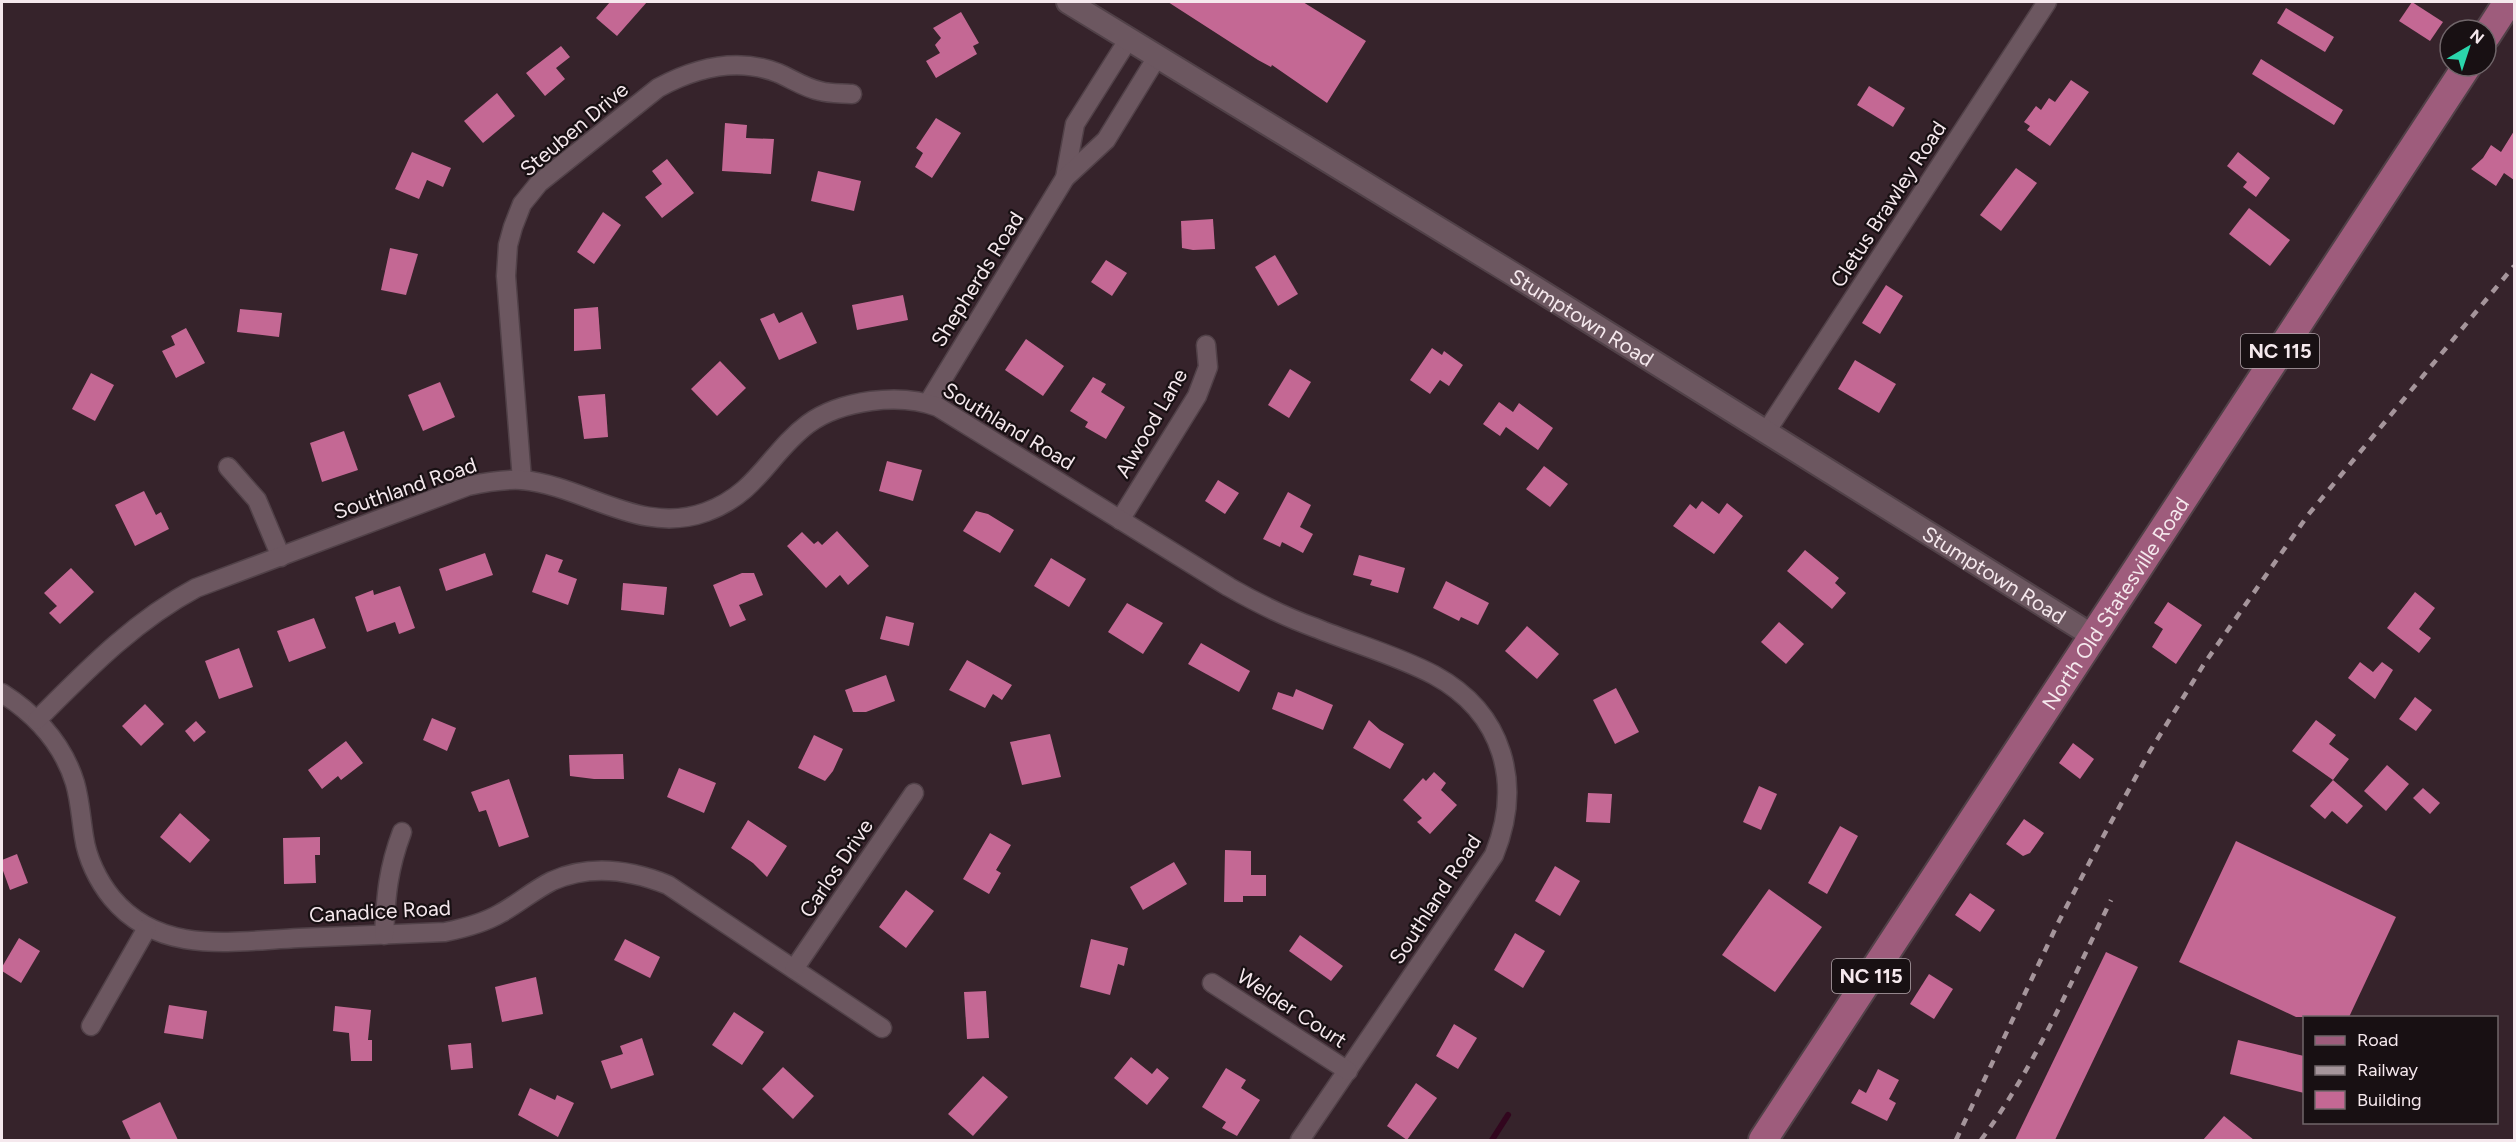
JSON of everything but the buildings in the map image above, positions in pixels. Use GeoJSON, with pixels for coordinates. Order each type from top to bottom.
{"type":"FeatureCollection","features":[{"type":"Feature","properties":{"kind":"main road"},"geometry":{"type":"LineString","coordinates":[[2498,18],[2508,2]]}},
{"type":"Feature","properties":{"kind":"main road","name":"North Old Statesville Road"},"geometry":{"type":"LineString","coordinates":[[1763,1140],[2459,78]]}},
{"type":"Feature","properties":{"kind":"street","name":"Stumptown Road"},"geometry":{"type":"LineString","coordinates":[[1068,2],[2093,636]]}},
{"type":"Feature","properties":{"kind":"street","name":"Cletus Brawley Road"},"geometry":{"type":"LineString","coordinates":[[1766,432],[2047,2]]}},
{"type":"Feature","properties":{"kind":"street","name":"Shepherds Road"},"geometry":{"type":"LineString","coordinates":[[1065,178],[1075,124],[1128,40]]}},
{"type":"Feature","properties":{"kind":"street","name":"Shepherds Road"},"geometry":{"type":"LineString","coordinates":[[928,403],[1065,178],[1106,140],[1157,57]]}},
{"type":"Feature","properties":{"kind":"street","name":"Steuben Drive"},"geometry":{"type":"LineString","coordinates":[[522,480],[506,276],[508,245],[513,227],[522,204],[539,183],[658,88],[680,76],[703,69],[729,65],[756,67],[776,72],[822,92],[852,94]]}},
{"type":"Feature","properties":{"kind":"street","name":"Alwood Lane"},"geometry":{"type":"LineString","coordinates":[[1120,520],[1197,396],[1208,367],[1206,345]]}},
{"type":"Feature","properties":{"kind":"street","name":"Southland Road"},"geometry":{"type":"LineString","coordinates":[[38,720],[140,623],[166,604],[196,588],[468,486],[494,481],[522,480],[545,485],[638,516],[661,519],[684,518],[707,512],[731,500],[751,485],[789,441],[809,423],[832,410],[854,403],[885,399],[928,403],[938,407],[1229,588],[1272,611],[1411,663],[1437,677],[1462,695],[1480,713],[1501,750],[1507,773],[1509,795],[1503,834],[1494,855],[1300,1140]]}},
{"type":"Feature","properties":{"kind":"street"},"geometry":{"type":"LineString","coordinates":[[228,467],[257,500],[281,557]]}},
{"type":"Feature","properties":{"kind":"street","name":"Canadice Road"},"geometry":{"type":"LineString","coordinates":[[2,693],[38,720],[53,738],[68,763],[75,784],[84,841],[103,887],[119,906],[147,928],[167,936],[209,942],[445,932],[474,926],[500,914],[551,882],[586,871],[613,871],[646,876],[669,885],[882,1028]]}},
{"type":"Feature","properties":{"kind":"street","name":"Carlos Drive"},"geometry":{"type":"LineString","coordinates":[[794,969],[914,793]]}},
{"type":"Feature","properties":{"kind":"street"},"geometry":{"type":"LineString","coordinates":[[384,935],[391,861],[402,832]]}},
{"type":"Feature","properties":{"kind":"street"},"geometry":{"type":"LineString","coordinates":[[91,1026],[147,928]]}},
{"type":"Feature","properties":{"kind":"street","name":"Welder Court"},"geometry":{"type":"LineString","coordinates":[[1212,983],[1348,1071]]}},
{"type":"Feature","properties":{"kind":"waterway"},"geometry":{"type":"LineString","coordinates":[[1492,1140],[1508,1115]]}},
{"type":"Feature","properties":{"kind":"railway"},"geometry":{"type":"LineString","coordinates":[[1956,1140],[2058,923],[2098,846],[2150,751],[2204,664],[2308,515],[2514,266]]}},
{"type":"Feature","properties":{"kind":"railway"},"geometry":{"type":"LineString","coordinates":[[1981,1140],[2035,1054],[2111,900]]}}]}
